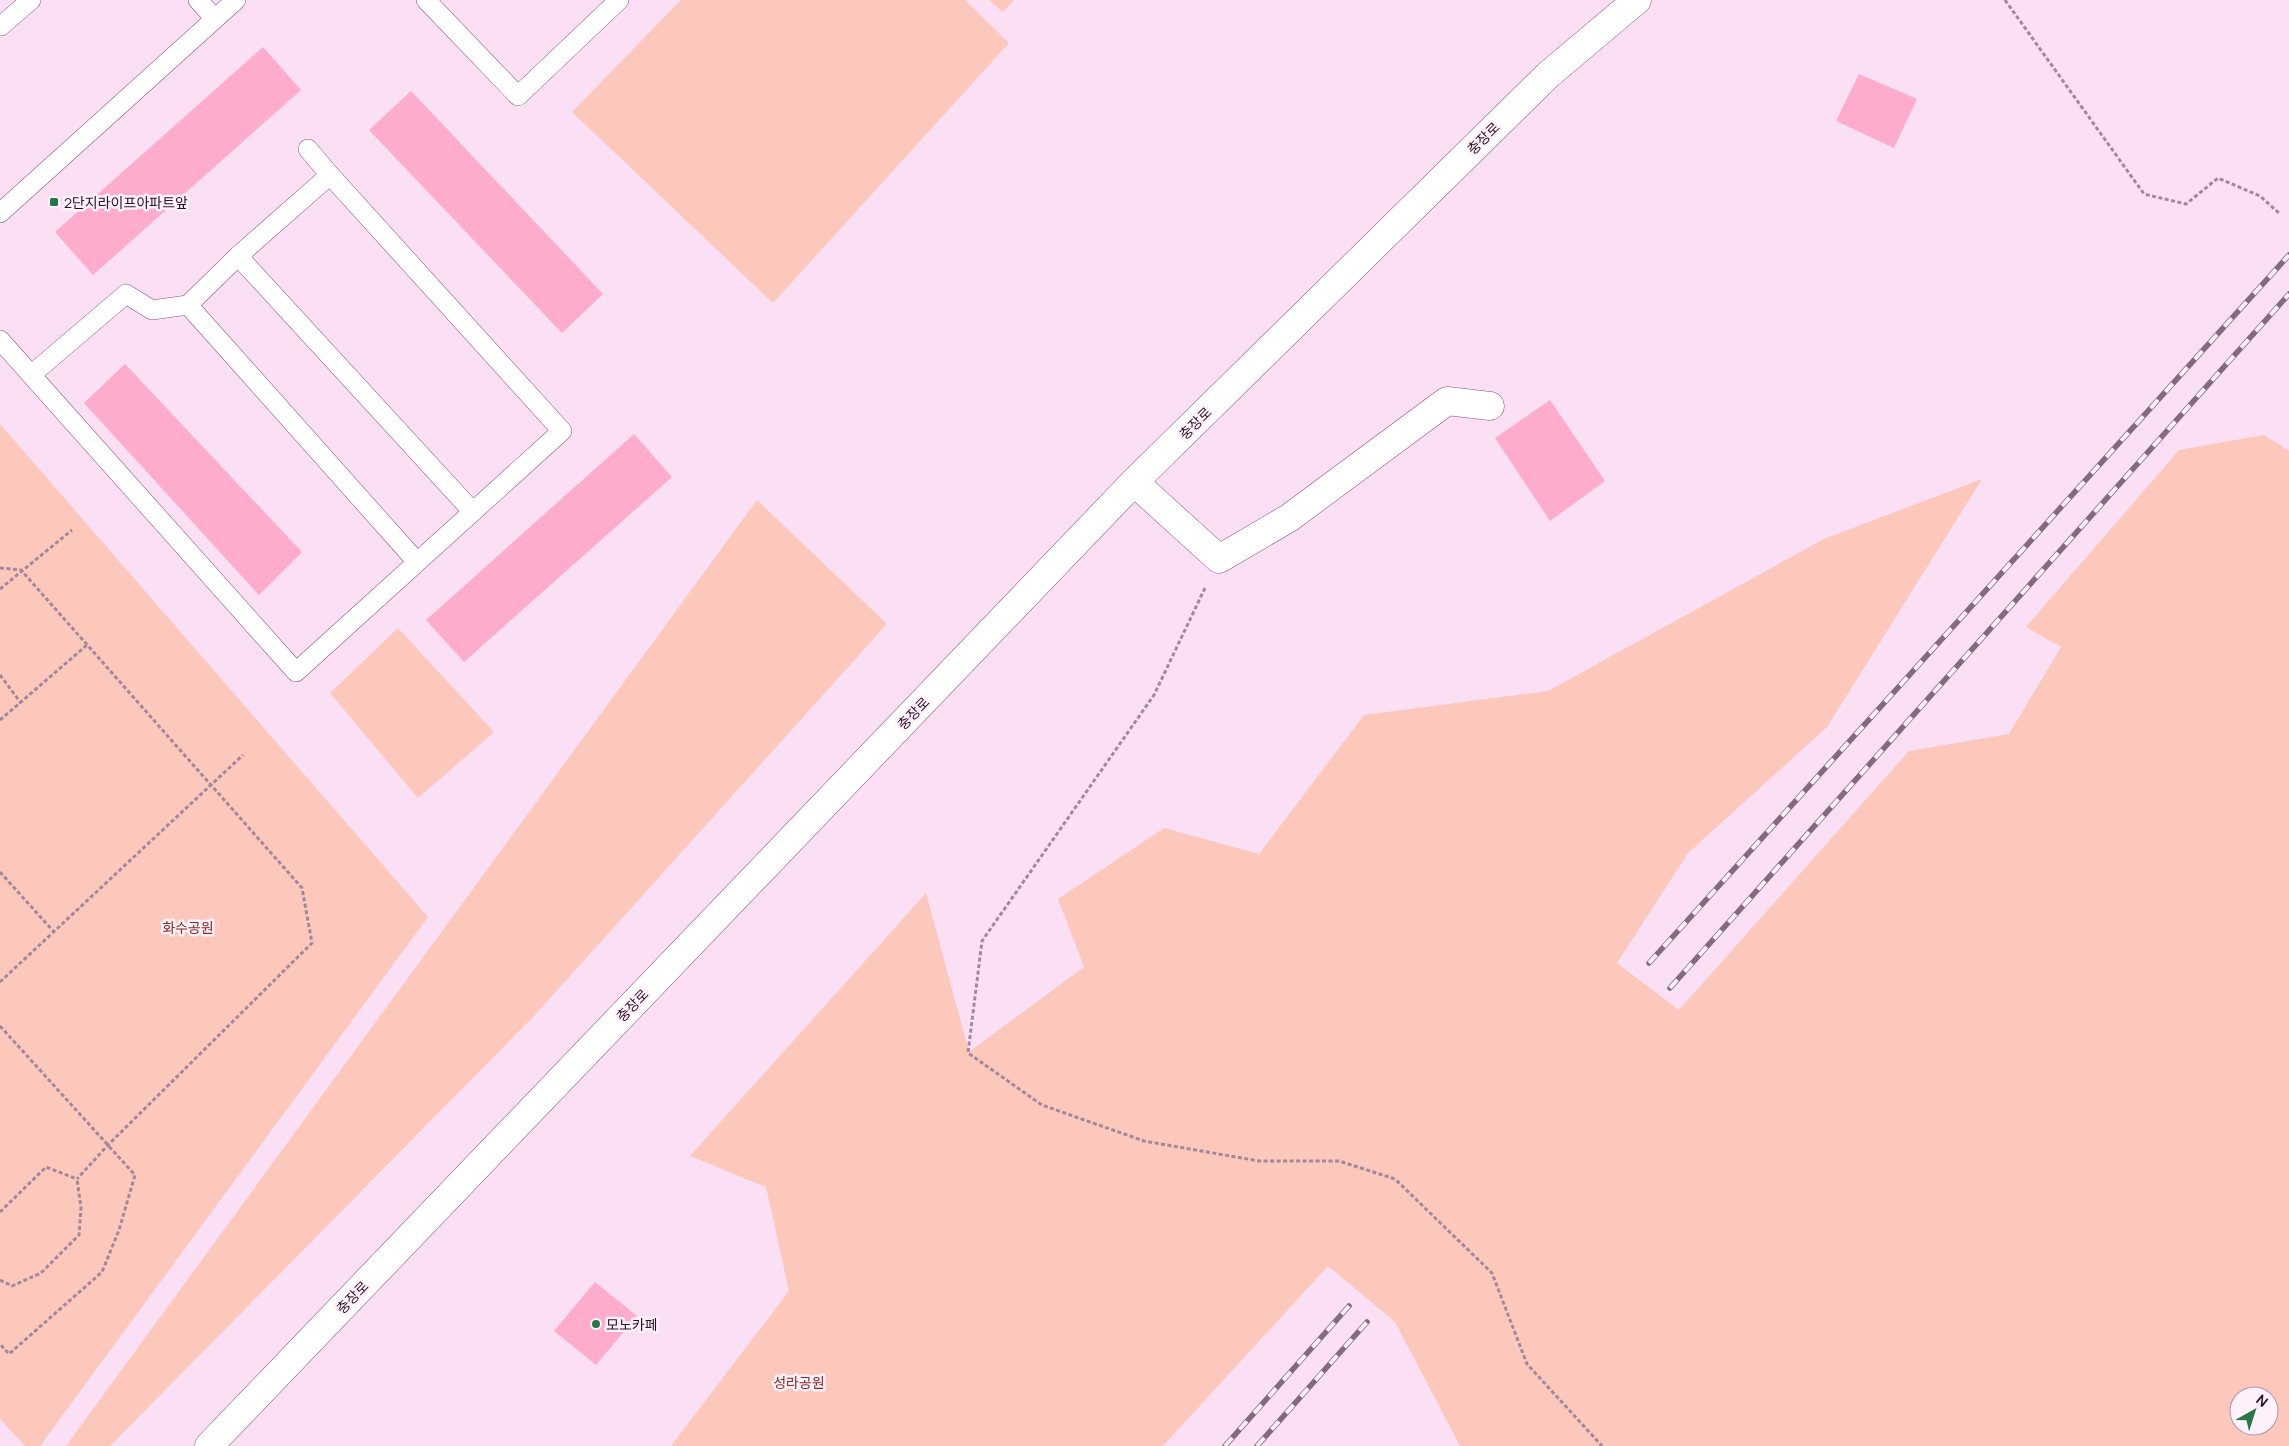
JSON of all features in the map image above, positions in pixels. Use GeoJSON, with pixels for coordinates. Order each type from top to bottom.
{"type":"FeatureCollection","features":[{"type":"Feature","properties":{"kind":"main road","name":"충장로"},"geometry":{"type":"LineString","coordinates":[[209,1446],[1134,482],[1548,74],[1637,0]]}},
{"type":"Feature","properties":{"kind":"main road"},"geometry":{"type":"LineString","coordinates":[[1134,482],[1219,559],[1290,518],[1447,401],[1490,406]]}},
{"type":"Feature","properties":{"kind":"lane"},"geometry":{"type":"LineString","coordinates":[[0,24],[1,26],[31,0]]}},
{"type":"Feature","properties":{"kind":"lane"},"geometry":{"type":"LineString","coordinates":[[198,0],[215,19]]}},
{"type":"Feature","properties":{"kind":"lane"},"geometry":{"type":"LineString","coordinates":[[0,213],[236,0]]}},
{"type":"Feature","properties":{"kind":"lane"},"geometry":{"type":"LineString","coordinates":[[426,0],[518,96],[619,0]]}},
{"type":"Feature","properties":{"kind":"lane"},"geometry":{"type":"LineString","coordinates":[[0,340],[296,672],[562,430],[308,149]]}},
{"type":"Feature","properties":{"kind":"lane"},"geometry":{"type":"LineString","coordinates":[[32,375],[126,294],[152,310],[188,305],[238,256],[330,174]]}},
{"type":"Feature","properties":{"kind":"lane"},"geometry":{"type":"LineString","coordinates":[[238,256],[473,512]]}},
{"type":"Feature","properties":{"kind":"lane"},"geometry":{"type":"LineString","coordinates":[[188,305],[417,562]]}},
{"type":"Feature","properties":{"kind":"path"},"geometry":{"type":"LineString","coordinates":[[2005,0],[2144,194],[2186,204],[2218,178],[2260,196],[2280,214]]}},
{"type":"Feature","properties":{"kind":"path"},"geometry":{"type":"LineString","coordinates":[[0,589],[72,530]]}},
{"type":"Feature","properties":{"kind":"path"},"geometry":{"type":"LineString","coordinates":[[1219,559],[1154,695],[982,940],[968,1053],[1042,1105],[1144,1141],[1259,1161],[1340,1161],[1395,1178],[1492,1273],[1527,1364],[1602,1446]]}},
{"type":"Feature","properties":{"kind":"path"},"geometry":{"type":"LineString","coordinates":[[0,568],[21,570],[302,888],[312,942],[108,1144],[77,1179],[81,1208],[79,1235],[41,1273],[12,1286],[0,1280]]}},
{"type":"Feature","properties":{"kind":"path"},"geometry":{"type":"LineString","coordinates":[[0,720],[88,645]]}},
{"type":"Feature","properties":{"kind":"path"},"geometry":{"type":"LineString","coordinates":[[0,676],[20,703]]}},
{"type":"Feature","properties":{"kind":"path"},"geometry":{"type":"LineString","coordinates":[[0,982],[243,755]]}},
{"type":"Feature","properties":{"kind":"path"},"geometry":{"type":"LineString","coordinates":[[0,872],[54,932]]}},
{"type":"Feature","properties":{"kind":"path"},"geometry":{"type":"LineString","coordinates":[[0,1026],[135,1175],[119,1230],[102,1272],[9,1354],[0,1344]]}},
{"type":"Feature","properties":{"kind":"path"},"geometry":{"type":"LineString","coordinates":[[0,1212],[46,1167],[77,1179]]}},
{"type":"Feature","properties":{"kind":"green space"},"geometry":{"type":"Polygon","coordinates":[[[681,0],[965,0],[1009,43],[773,303],[572,112],[681,0]]]}},
{"type":"Feature","properties":{"kind":"green space"},"geometry":{"type":"Polygon","coordinates":[[[989,0],[1014,0],[1003,12],[989,0]]]}},
{"type":"Feature","properties":{"kind":"green space","name":"화수공원"},"geometry":{"type":"Polygon","coordinates":[[[0,424],[428,917],[40,1446],[25,1446],[0,1419],[0,424]]]}},
{"type":"Feature","properties":{"kind":"green space","name":"성라공원"},"geometry":{"type":"Polygon","coordinates":[[[2264,435],[2289,451],[2289,1446],[1460,1446],[1395,1322],[1328,1266],[1163,1446],[671,1446],[789,1291],[766,1187],[690,1156],[926,893],[969,1052],[1084,967],[1058,899],[1164,828],[1259,854],[1364,715],[1548,691],[1824,539],[1982,479],[1827,727],[1688,853],[1617,963],[1679,1010],[1909,751],[2009,734],[2061,647],[2026,627],[2179,450],[2264,435]]]}},
{"type":"Feature","properties":{"kind":"green space"},"geometry":{"type":"Polygon","coordinates":[[[757,500],[887,624],[534,1016],[110,1446],[66,1446],[757,500]]]}},
{"type":"Feature","properties":{"kind":"green space"},"geometry":{"type":"Polygon","coordinates":[[[398,628],[494,732],[418,798],[330,693],[398,628]]]}},
{"type":"Feature","properties":{"kind":"building"},"geometry":{"type":"Polygon","coordinates":[[[263,47],[301,90],[93,275],[55,232],[263,47]]]}},
{"type":"Feature","properties":{"kind":"building"},"geometry":{"type":"Polygon","coordinates":[[[1859,74],[1917,99],[1894,148],[1836,121],[1859,74]]]}},
{"type":"Feature","properties":{"kind":"building"},"geometry":{"type":"Polygon","coordinates":[[[411,91],[603,294],[562,333],[369,130],[411,91]]]}},
{"type":"Feature","properties":{"kind":"building"},"geometry":{"type":"Polygon","coordinates":[[[125,364],[302,552],[259,595],[84,403],[125,364]]]}},
{"type":"Feature","properties":{"kind":"building"},"geometry":{"type":"Polygon","coordinates":[[[1550,400],[1605,481],[1550,521],[1495,438],[1550,400]]]}},
{"type":"Feature","properties":{"kind":"building"},"geometry":{"type":"Polygon","coordinates":[[[634,434],[672,477],[464,662],[426,620],[634,434]]]}},
{"type":"Feature","properties":{"kind":"building","name":"모노카페"},"geometry":{"type":"Polygon","coordinates":[[[595,1282],[637,1316],[596,1365],[554,1331],[595,1282]]]}},
{"type":"Feature","properties":{"kind":"railway"},"geometry":{"type":"LineString","coordinates":[[1649,963],[2289,255]]}},
{"type":"Feature","properties":{"kind":"railway"},"geometry":{"type":"LineString","coordinates":[[1670,988],[2289,294]]}},
{"type":"Feature","properties":{"kind":"railway"},"geometry":{"type":"LineString","coordinates":[[1225,1446],[1349,1306]]}},
{"type":"Feature","properties":{"kind":"railway"},"geometry":{"type":"LineString","coordinates":[[1257,1446],[1367,1322]]}},
{"type":"Feature","properties":{"kind":"place","name":"2단지라이프아파트앞"},"geometry":{"type":"Point","coordinates":[54,202]}},
{"type":"Feature","properties":{"kind":"place","name":"모노카페"},"geometry":{"type":"Point","coordinates":[596,1324]}}]}
